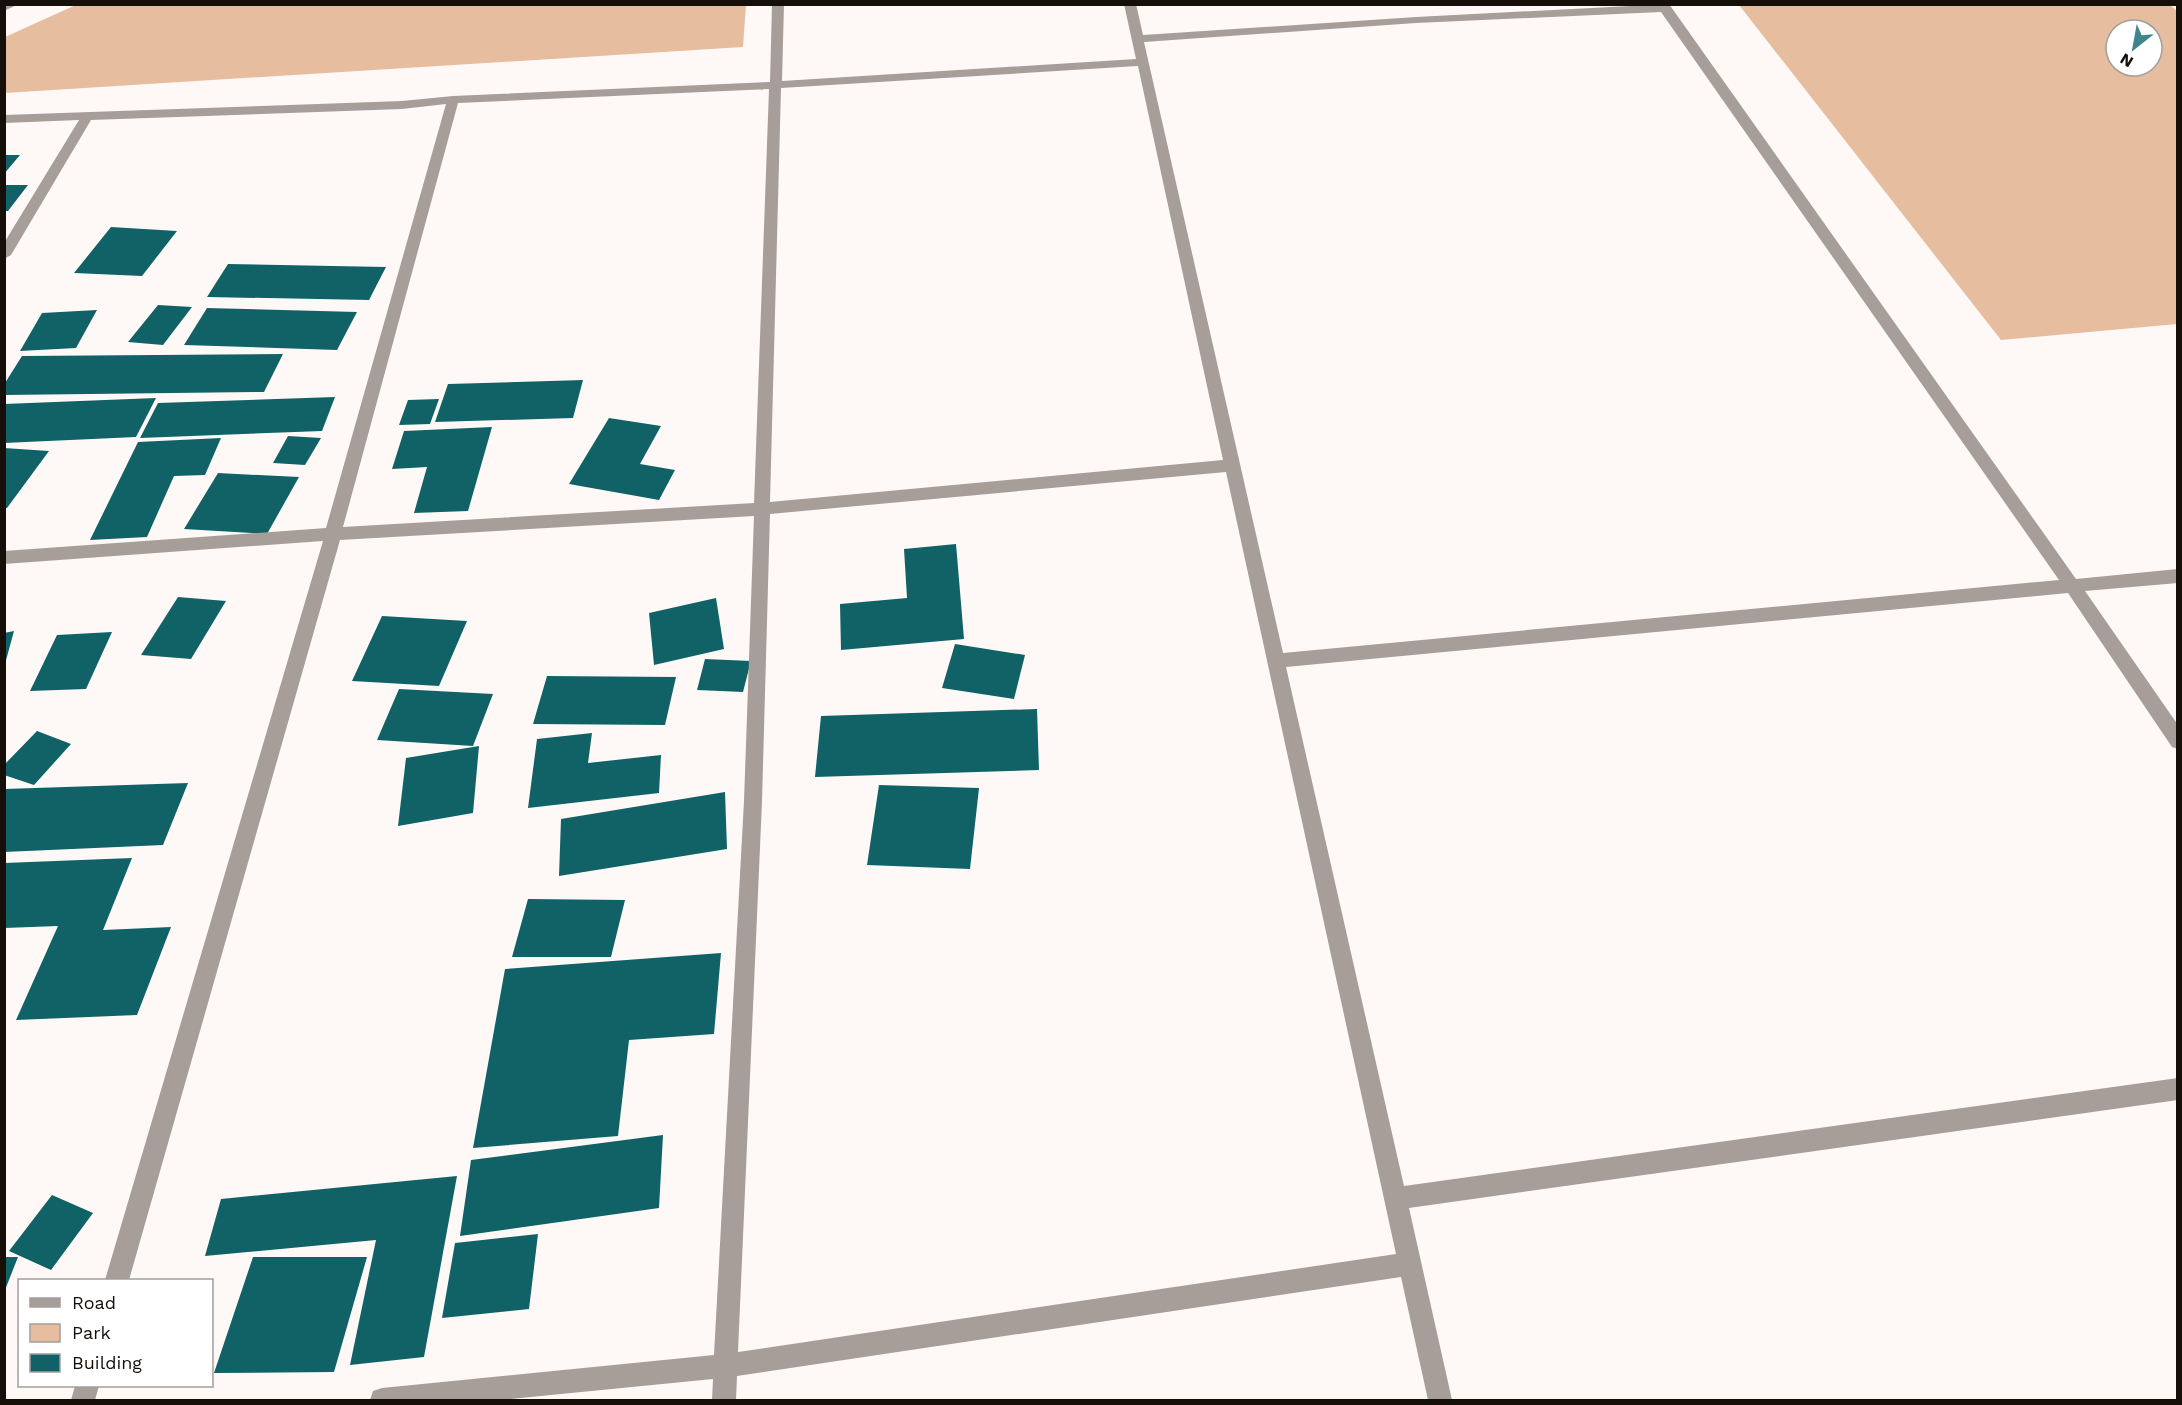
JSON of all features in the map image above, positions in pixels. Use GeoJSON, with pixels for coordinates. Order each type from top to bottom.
{"type":"FeatureCollection","features":[{"type":"Feature","properties":{"kind":"street"},"geometry":{"type":"LineString","coordinates":[[4,8],[15,4]]}},
{"type":"Feature","properties":{"kind":"street"},"geometry":{"type":"LineString","coordinates":[[724,1401],[753,801],[778,4]]}},
{"type":"Feature","properties":{"kind":"street"},"geometry":{"type":"LineString","coordinates":[[1130,4],[1440,1401]]}},
{"type":"Feature","properties":{"kind":"street"},"geometry":{"type":"LineString","coordinates":[[1408,4],[1416,20]]}},
{"type":"Feature","properties":{"kind":"street"},"geometry":{"type":"LineString","coordinates":[[1139,39],[1416,20],[1618,12],[1663,6],[2072,586],[2178,741]]}},
{"type":"Feature","properties":{"kind":"street"},"geometry":{"type":"LineString","coordinates":[[4,119],[402,105],[453,100],[776,85],[1143,62]]}},
{"type":"Feature","properties":{"kind":"street"},"geometry":{"type":"LineString","coordinates":[[118,1279],[333,534],[453,100]]}},
{"type":"Feature","properties":{"kind":"street"},"geometry":{"type":"LineString","coordinates":[[4,255],[88,115]]}},
{"type":"Feature","properties":{"kind":"street"},"geometry":{"type":"LineString","coordinates":[[4,558],[333,534],[762,508],[1233,465]]}},
{"type":"Feature","properties":{"kind":"street"},"geometry":{"type":"LineString","coordinates":[[1276,661],[2178,576]]}},
{"type":"Feature","properties":{"kind":"street"},"geometry":{"type":"LineString","coordinates":[[1396,1198],[2178,1089]]}},
{"type":"Feature","properties":{"kind":"street"},"geometry":{"type":"LineString","coordinates":[[382,1401],[726,1366],[1410,1264]]}},
{"type":"Feature","properties":{"kind":"green space"},"geometry":{"type":"Polygon","coordinates":[[[78,4],[746,5],[743,47],[5,93],[5,37],[78,4]]]}},
{"type":"Feature","properties":{"kind":"green space"},"geometry":{"type":"Polygon","coordinates":[[[1739,5],[2170,5],[2178,12],[2177,324],[2001,340],[1739,5]]]}},
{"type":"Feature","properties":{"kind":"building"},"geometry":{"type":"Polygon","coordinates":[[[4,155],[20,155],[4,174],[4,155]]]}},
{"type":"Feature","properties":{"kind":"building"},"geometry":{"type":"Polygon","coordinates":[[[4,185],[28,185],[8,211],[4,211],[4,185]]]}},
{"type":"Feature","properties":{"kind":"building"},"geometry":{"type":"Polygon","coordinates":[[[111,227],[177,231],[142,276],[74,273],[111,227]]]}},
{"type":"Feature","properties":{"kind":"building"},"geometry":{"type":"Polygon","coordinates":[[[228,264],[386,267],[369,300],[207,297],[228,264]]]}},
{"type":"Feature","properties":{"kind":"building"},"geometry":{"type":"Polygon","coordinates":[[[158,305],[192,307],[163,345],[128,342],[158,305]]]}},
{"type":"Feature","properties":{"kind":"building"},"geometry":{"type":"Polygon","coordinates":[[[207,308],[357,312],[337,350],[184,345],[207,308]]]}},
{"type":"Feature","properties":{"kind":"building"},"geometry":{"type":"Polygon","coordinates":[[[97,310],[76,348],[20,351],[42,313],[97,310]]]}},
{"type":"Feature","properties":{"kind":"building"},"geometry":{"type":"Polygon","coordinates":[[[283,354],[264,392],[5,395],[5,383],[22,356],[283,354]]]}},
{"type":"Feature","properties":{"kind":"building"},"geometry":{"type":"Polygon","coordinates":[[[583,380],[573,418],[435,422],[448,384],[583,380]]]}},
{"type":"Feature","properties":{"kind":"building"},"geometry":{"type":"Polygon","coordinates":[[[335,397],[322,431],[140,438],[158,403],[335,397]]]}},
{"type":"Feature","properties":{"kind":"building"},"geometry":{"type":"Polygon","coordinates":[[[156,398],[136,437],[4,443],[4,404],[156,398]]]}},
{"type":"Feature","properties":{"kind":"building"},"geometry":{"type":"Polygon","coordinates":[[[439,399],[430,424],[399,425],[408,400],[439,399]]]}},
{"type":"Feature","properties":{"kind":"building"},"geometry":{"type":"Polygon","coordinates":[[[609,418],[661,426],[640,464],[675,470],[659,500],[569,484],[609,418]]]}},
{"type":"Feature","properties":{"kind":"building"},"geometry":{"type":"Polygon","coordinates":[[[492,427],[468,511],[414,513],[427,467],[392,469],[404,431],[492,427]]]}},
{"type":"Feature","properties":{"kind":"building"},"geometry":{"type":"Polygon","coordinates":[[[288,436],[321,438],[305,465],[273,463],[288,436]]]}},
{"type":"Feature","properties":{"kind":"building"},"geometry":{"type":"Polygon","coordinates":[[[221,438],[205,475],[174,476],[147,537],[90,540],[138,442],[221,438]]]}},
{"type":"Feature","properties":{"kind":"building"},"geometry":{"type":"Polygon","coordinates":[[[4,448],[49,451],[7,508],[4,508],[4,448]]]}},
{"type":"Feature","properties":{"kind":"building"},"geometry":{"type":"Polygon","coordinates":[[[218,473],[299,477],[267,534],[184,529],[218,473]]]}},
{"type":"Feature","properties":{"kind":"building"},"geometry":{"type":"Polygon","coordinates":[[[956,544],[964,639],[841,650],[840,604],[907,598],[904,549],[956,544]]]}},
{"type":"Feature","properties":{"kind":"building"},"geometry":{"type":"Polygon","coordinates":[[[178,597],[226,601],[191,659],[141,655],[178,597]]]}},
{"type":"Feature","properties":{"kind":"building"},"geometry":{"type":"Polygon","coordinates":[[[716,598],[724,649],[654,665],[649,613],[716,598]]]}},
{"type":"Feature","properties":{"kind":"building"},"geometry":{"type":"Polygon","coordinates":[[[382,616],[467,621],[439,686],[352,681],[382,616]]]}},
{"type":"Feature","properties":{"kind":"building"},"geometry":{"type":"Polygon","coordinates":[[[14,631],[5,664],[4,664],[4,633],[14,631]]]}},
{"type":"Feature","properties":{"kind":"building"},"geometry":{"type":"Polygon","coordinates":[[[112,632],[86,689],[30,691],[57,635],[112,632]]]}},
{"type":"Feature","properties":{"kind":"building"},"geometry":{"type":"Polygon","coordinates":[[[955,644],[1025,655],[1014,699],[942,688],[955,644]]]}},
{"type":"Feature","properties":{"kind":"building"},"geometry":{"type":"Polygon","coordinates":[[[705,659],[751,661],[743,692],[697,690],[705,659]]]}},
{"type":"Feature","properties":{"kind":"building"},"geometry":{"type":"Polygon","coordinates":[[[547,676],[676,677],[665,725],[533,724],[547,676]]]}},
{"type":"Feature","properties":{"kind":"building"},"geometry":{"type":"Polygon","coordinates":[[[399,689],[493,694],[473,746],[377,740],[399,689]]]}},
{"type":"Feature","properties":{"kind":"building"},"geometry":{"type":"Polygon","coordinates":[[[1037,709],[1039,770],[815,777],[821,716],[1037,709]]]}},
{"type":"Feature","properties":{"kind":"building"},"geometry":{"type":"Polygon","coordinates":[[[37,731],[71,744],[34,785],[4,775],[4,765],[37,731]]]}},
{"type":"Feature","properties":{"kind":"building"},"geometry":{"type":"Polygon","coordinates":[[[592,733],[588,763],[661,755],[659,793],[528,808],[537,739],[592,733]]]}},
{"type":"Feature","properties":{"kind":"building"},"geometry":{"type":"Polygon","coordinates":[[[479,746],[473,813],[398,826],[406,758],[479,746]]]}},
{"type":"Feature","properties":{"kind":"building"},"geometry":{"type":"Polygon","coordinates":[[[188,783],[163,845],[4,852],[4,789],[188,783]]]}},
{"type":"Feature","properties":{"kind":"building"},"geometry":{"type":"Polygon","coordinates":[[[879,785],[979,788],[970,869],[867,865],[879,785]]]}},
{"type":"Feature","properties":{"kind":"building"},"geometry":{"type":"Polygon","coordinates":[[[725,792],[727,849],[559,876],[561,819],[725,792]]]}},
{"type":"Feature","properties":{"kind":"building"},"geometry":{"type":"Polygon","coordinates":[[[132,858],[103,930],[171,927],[137,1015],[16,1020],[58,926],[4,928],[4,863],[132,858]]]}},
{"type":"Feature","properties":{"kind":"building"},"geometry":{"type":"Polygon","coordinates":[[[528,899],[625,900],[611,957],[512,957],[528,899]]]}},
{"type":"Feature","properties":{"kind":"building"},"geometry":{"type":"Polygon","coordinates":[[[721,953],[714,1034],[629,1040],[618,1136],[473,1148],[505,969],[721,953]]]}},
{"type":"Feature","properties":{"kind":"building"},"geometry":{"type":"Polygon","coordinates":[[[663,1135],[659,1208],[460,1236],[471,1160],[663,1135]]]}},
{"type":"Feature","properties":{"kind":"building"},"geometry":{"type":"Polygon","coordinates":[[[457,1176],[424,1357],[350,1365],[376,1240],[205,1256],[221,1199],[457,1176]]]}},
{"type":"Feature","properties":{"kind":"building"},"geometry":{"type":"Polygon","coordinates":[[[52,1195],[93,1213],[51,1270],[9,1251],[52,1195]]]}},
{"type":"Feature","properties":{"kind":"building"},"geometry":{"type":"Polygon","coordinates":[[[538,1234],[529,1309],[442,1318],[455,1243],[538,1234]]]}},
{"type":"Feature","properties":{"kind":"building"},"geometry":{"type":"Polygon","coordinates":[[[4,1257],[18,1257],[5,1290],[4,1290],[4,1257]]]}},
{"type":"Feature","properties":{"kind":"building"},"geometry":{"type":"Polygon","coordinates":[[[253,1257],[367,1257],[334,1372],[214,1373],[253,1257]]]}}]}
